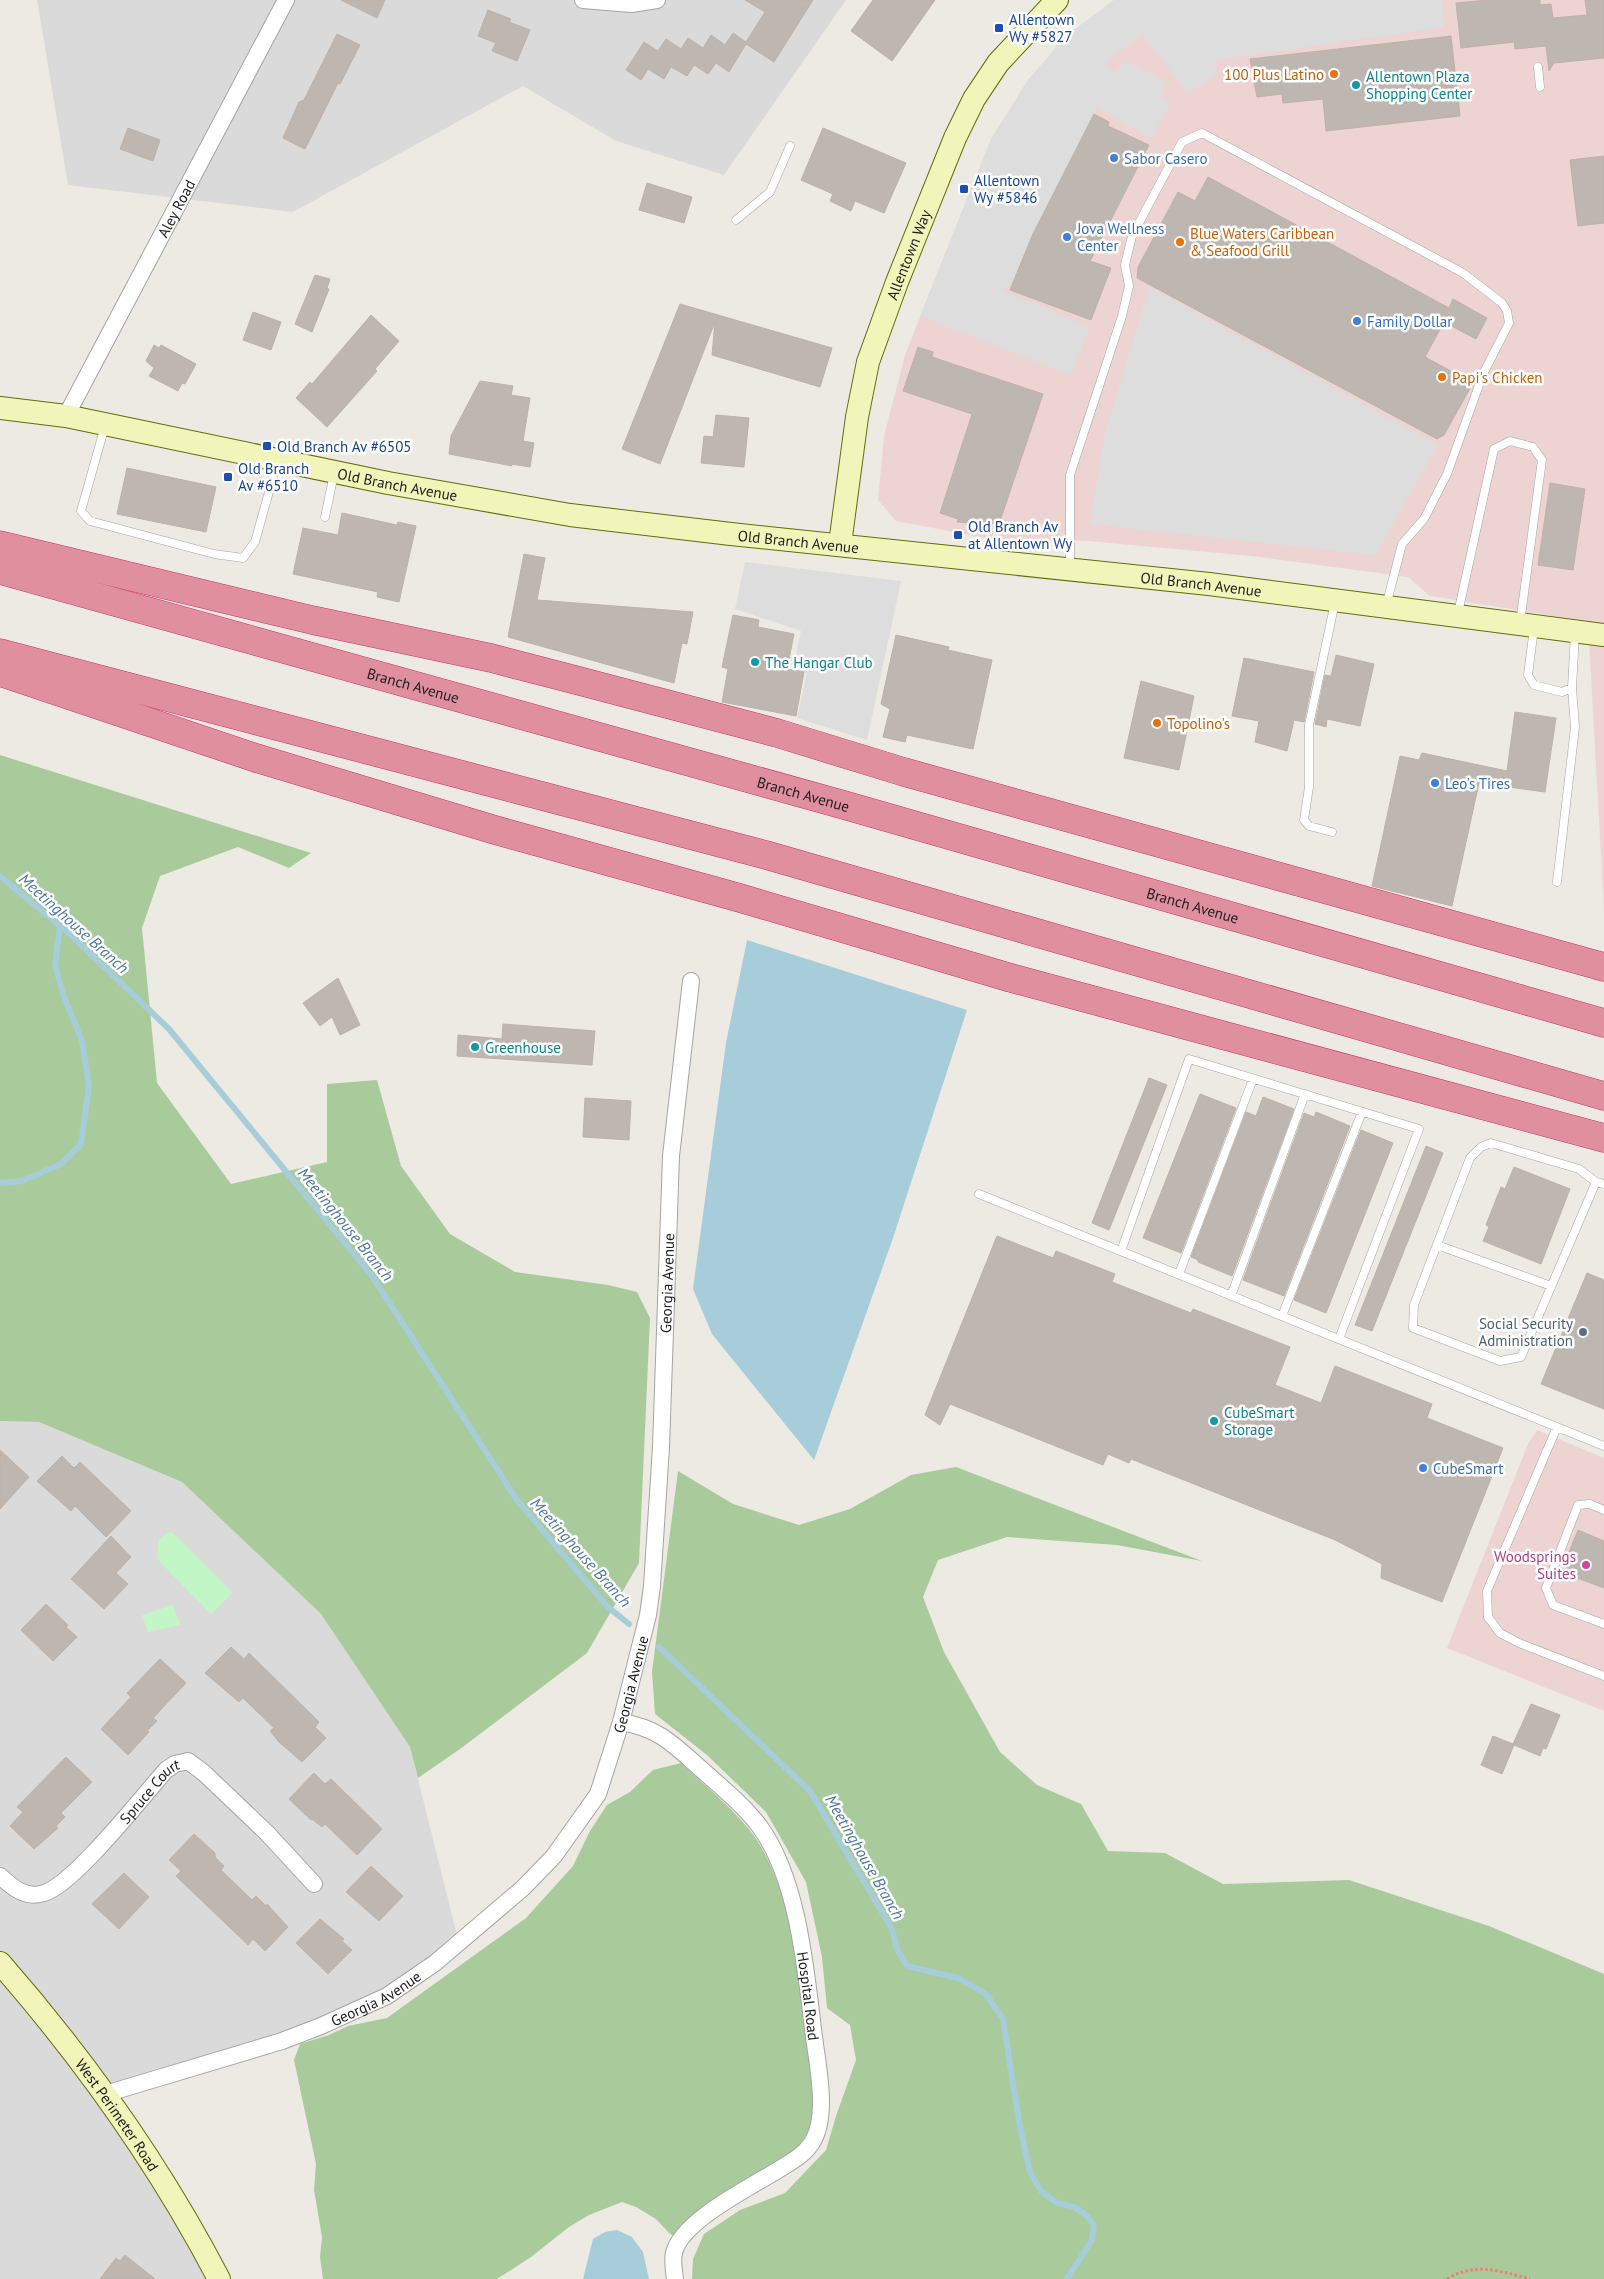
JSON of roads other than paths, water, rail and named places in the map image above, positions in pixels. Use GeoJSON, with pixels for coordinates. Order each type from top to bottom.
{"type":"FeatureCollection","features":[{"type":"Feature","properties":{"kind":"highway"},"geometry":{"type":"LineString","coordinates":[[0,545],[312,620],[491,658],[568,678],[777,733],[904,772],[1604,967]]}},
{"type":"Feature","properties":{"kind":"highway","name":"Branch Avenue"},"geometry":{"type":"LineString","coordinates":[[0,570],[844,805],[1604,1023]]}},
{"type":"Feature","properties":{"kind":"highway"},"geometry":{"type":"LineString","coordinates":[[0,653],[766,855],[1604,1096]]}},
{"type":"Feature","properties":{"kind":"highway"},"geometry":{"type":"LineString","coordinates":[[0,672],[247,755],[495,830],[767,906],[1011,978],[1604,1138]]}},
{"type":"Feature","properties":{"kind":"highway"},"geometry":{"type":"LineString","coordinates":[[1546,1122],[1604,1145]]}},
{"type":"Feature","properties":{"kind":"main road","name":"Allentown Way"},"geometry":{"type":"LineString","coordinates":[[840,544],[857,417],[868,362],[879,328],[955,138],[974,99],[998,63],[1057,0]]}},
{"type":"Feature","properties":{"kind":"main road","name":"Old Branch Avenue"},"geometry":{"type":"LineString","coordinates":[[0,408],[66,416],[334,472],[570,515],[1209,584],[1604,635]]}},
{"type":"Feature","properties":{"kind":"main road","name":"West Perimeter Road"},"geometry":{"type":"LineString","coordinates":[[0,1963],[105,2094],[158,2174],[220,2279]]}},
{"type":"Feature","properties":{"kind":"street","name":"Aley Road"},"geometry":{"type":"LineString","coordinates":[[66,416],[286,0]]}},
{"type":"Feature","properties":{"kind":"street"},"geometry":{"type":"LineString","coordinates":[[583,0],[631,4],[658,0]]}},
{"type":"Feature","properties":{"kind":"street","name":"Georgia Avenue"},"geometry":{"type":"LineString","coordinates":[[105,2094],[282,2041],[367,2006],[415,1978],[523,1888],[554,1856],[598,1794],[621,1722],[648,1616],[652,1586],[661,1447],[671,1156],[690,981]]}},
{"type":"Feature","properties":{"kind":"street","name":"Hospital Road"},"geometry":{"type":"LineString","coordinates":[[621,1722],[640,1725],[655,1732],[672,1744],[749,1813],[772,1845],[788,1888],[796,1918],[805,1962],[816,2050],[821,2112],[820,2127],[810,2145],[792,2161],[693,2224],[678,2241],[673,2254],[675,2279]]}},
{"type":"Feature","properties":{"kind":"street","name":"Spruce Court"},"geometry":{"type":"LineString","coordinates":[[0,1876],[12,1887],[27,1894],[45,1893],[54,1889],[86,1861],[166,1770],[175,1764],[188,1761],[204,1773],[266,1833],[314,1884]]}},
{"type":"Feature","properties":{"kind":"lane"},"geometry":{"type":"LineString","coordinates":[[1538,67],[1540,87]]}},
{"type":"Feature","properties":{"kind":"lane"},"geometry":{"type":"LineString","coordinates":[[1070,569],[1070,475],[1122,316],[1129,286],[1125,265],[1132,236],[1182,142],[1202,133],[1463,274],[1494,295],[1507,311],[1509,323],[1483,374],[1447,474],[1424,519],[1402,544],[1386,606]]}},
{"type":"Feature","properties":{"kind":"lane"},"geometry":{"type":"LineString","coordinates":[[736,220],[770,192],[790,146]]}},
{"type":"Feature","properties":{"kind":"lane"},"geometry":{"type":"LineString","coordinates":[[105,424],[81,511],[90,521],[214,554],[242,558],[255,542],[277,460]]}},
{"type":"Feature","properties":{"kind":"lane"},"geometry":{"type":"LineString","coordinates":[[1457,615],[1494,449],[1510,441],[1534,447],[1542,460],[1527,625],[1528,675],[1534,685],[1562,692],[1572,688]]}},
{"type":"Feature","properties":{"kind":"lane"},"geometry":{"type":"LineString","coordinates":[[325,517],[334,472]]}},
{"type":"Feature","properties":{"kind":"lane"},"geometry":{"type":"LineString","coordinates":[[1332,832],[1309,826],[1304,820],[1308,787],[1309,725],[1335,600]]}},
{"type":"Feature","properties":{"kind":"lane"},"geometry":{"type":"LineString","coordinates":[[1557,882],[1575,727],[1572,688],[1575,631]]}},
{"type":"Feature","properties":{"kind":"lane"},"geometry":{"type":"LineString","coordinates":[[1121,1251],[1189,1059],[1419,1129],[1338,1339]]}},
{"type":"Feature","properties":{"kind":"lane"},"geometry":{"type":"LineString","coordinates":[[1179,1274],[1253,1078]]}},
{"type":"Feature","properties":{"kind":"lane"},"geometry":{"type":"LineString","coordinates":[[1231,1296],[1305,1094]]}},
{"type":"Feature","properties":{"kind":"lane"},"geometry":{"type":"LineString","coordinates":[[1282,1316],[1362,1112]]}},
{"type":"Feature","properties":{"kind":"lane"},"geometry":{"type":"LineString","coordinates":[[1491,1143],[1579,1169],[1600,1183],[1551,1286],[1522,1357],[1500,1361],[1413,1328],[1414,1305],[1437,1244],[1470,1158],[1481,1147],[1491,1143]]}},
{"type":"Feature","properties":{"kind":"lane"},"geometry":{"type":"LineString","coordinates":[[979,1194],[1604,1446]]}},
{"type":"Feature","properties":{"kind":"lane"},"geometry":{"type":"LineString","coordinates":[[1437,1244],[1551,1286]]}},
{"type":"Feature","properties":{"kind":"lane"},"geometry":{"type":"LineString","coordinates":[[1557,1427],[1487,1591],[1488,1617],[1500,1633],[1604,1676]]}},
{"type":"Feature","properties":{"kind":"lane"},"geometry":{"type":"LineString","coordinates":[[1604,1510],[1590,1504],[1578,1505],[1546,1588],[1554,1605],[1604,1624]]}},
{"type":"Feature","properties":{"kind":"water"},"geometry":{"type":"Polygon","coordinates":[[[747,940],[967,1010],[893,1238],[814,1460],[712,1334],[693,1289],[726,1043],[747,940]]]}},
{"type":"Feature","properties":{"kind":"water"},"geometry":{"type":"Polygon","coordinates":[[[617,2230],[632,2237],[643,2252],[649,2279],[583,2279],[593,2239],[605,2232],[617,2230]]]}},
{"type":"Feature","properties":{"kind":"waterway","name":"Meetinghouse Branch"},"geometry":{"type":"LineString","coordinates":[[0,876],[72,936],[169,1029],[372,1276],[517,1500],[608,1607],[629,1624]]}},
{"type":"Feature","properties":{"kind":"waterway"},"geometry":{"type":"LineString","coordinates":[[0,1183],[22,1181],[61,1164],[81,1144],[89,1086],[82,1041],[63,994],[55,965],[60,926]]}},
{"type":"Feature","properties":{"kind":"waterway","name":"Meetinghouse Branch"},"geometry":{"type":"LineString","coordinates":[[659,1647],[810,1791],[892,1929],[897,1949],[907,1966],[958,1978],[986,1994],[1003,2019],[1019,2122],[1030,2172],[1041,2191],[1057,2203],[1075,2207],[1087,2216],[1094,2225],[1092,2240],[1067,2279]]}},
{"type":"Feature","properties":{"kind":"place","name":"Allentown Wy #5827"},"geometry":{"type":"Point","coordinates":[999,28]}},
{"type":"Feature","properties":{"kind":"place","name":"100 Plus Latino"},"geometry":{"type":"Point","coordinates":[1334,74]}},
{"type":"Feature","properties":{"kind":"place","name":"Allentown Plaza Shopping Center"},"geometry":{"type":"Point","coordinates":[1356,85]}},
{"type":"Feature","properties":{"kind":"place","name":"Sabor Casero"},"geometry":{"type":"Point","coordinates":[1114,158]}},
{"type":"Feature","properties":{"kind":"place","name":"Allentown Wy #5846"},"geometry":{"type":"Point","coordinates":[964,189]}},
{"type":"Feature","properties":{"kind":"place","name":"Jova Wellness Center"},"geometry":{"type":"Point","coordinates":[1067,237]}},
{"type":"Feature","properties":{"kind":"place","name":"Blue Waters Caribbean & Seafood Grill"},"geometry":{"type":"Point","coordinates":[1180,242]}},
{"type":"Feature","properties":{"kind":"place","name":"Family Dollar"},"geometry":{"type":"Point","coordinates":[1357,321]}},
{"type":"Feature","properties":{"kind":"place","name":"Papi's Chicken"},"geometry":{"type":"Point","coordinates":[1442,377]}},
{"type":"Feature","properties":{"kind":"place","name":"Old Branch Av #6505"},"geometry":{"type":"Point","coordinates":[267,446]}},
{"type":"Feature","properties":{"kind":"place","name":"Old Branch Av #6510"},"geometry":{"type":"Point","coordinates":[228,477]}},
{"type":"Feature","properties":{"kind":"place","name":"Old Branch Av at Allentown Wy"},"geometry":{"type":"Point","coordinates":[958,535]}},
{"type":"Feature","properties":{"kind":"place","name":"The Hangar Club"},"geometry":{"type":"Point","coordinates":[755,662]}},
{"type":"Feature","properties":{"kind":"place","name":"Topolino's"},"geometry":{"type":"Point","coordinates":[1157,723]}},
{"type":"Feature","properties":{"kind":"place","name":"Leo's Tires"},"geometry":{"type":"Point","coordinates":[1435,783]}},
{"type":"Feature","properties":{"kind":"place","name":"Greenhouse"},"geometry":{"type":"Point","coordinates":[475,1047]}},
{"type":"Feature","properties":{"kind":"place","name":"Social Security Administration"},"geometry":{"type":"Point","coordinates":[1583,1332]}},
{"type":"Feature","properties":{"kind":"place","name":"CubeSmart Storage"},"geometry":{"type":"Point","coordinates":[1214,1421]}},
{"type":"Feature","properties":{"kind":"place","name":"CubeSmart"},"geometry":{"type":"Point","coordinates":[1423,1468]}},
{"type":"Feature","properties":{"kind":"place","name":"Woodsprings Suites"},"geometry":{"type":"Point","coordinates":[1586,1565]}}]}
